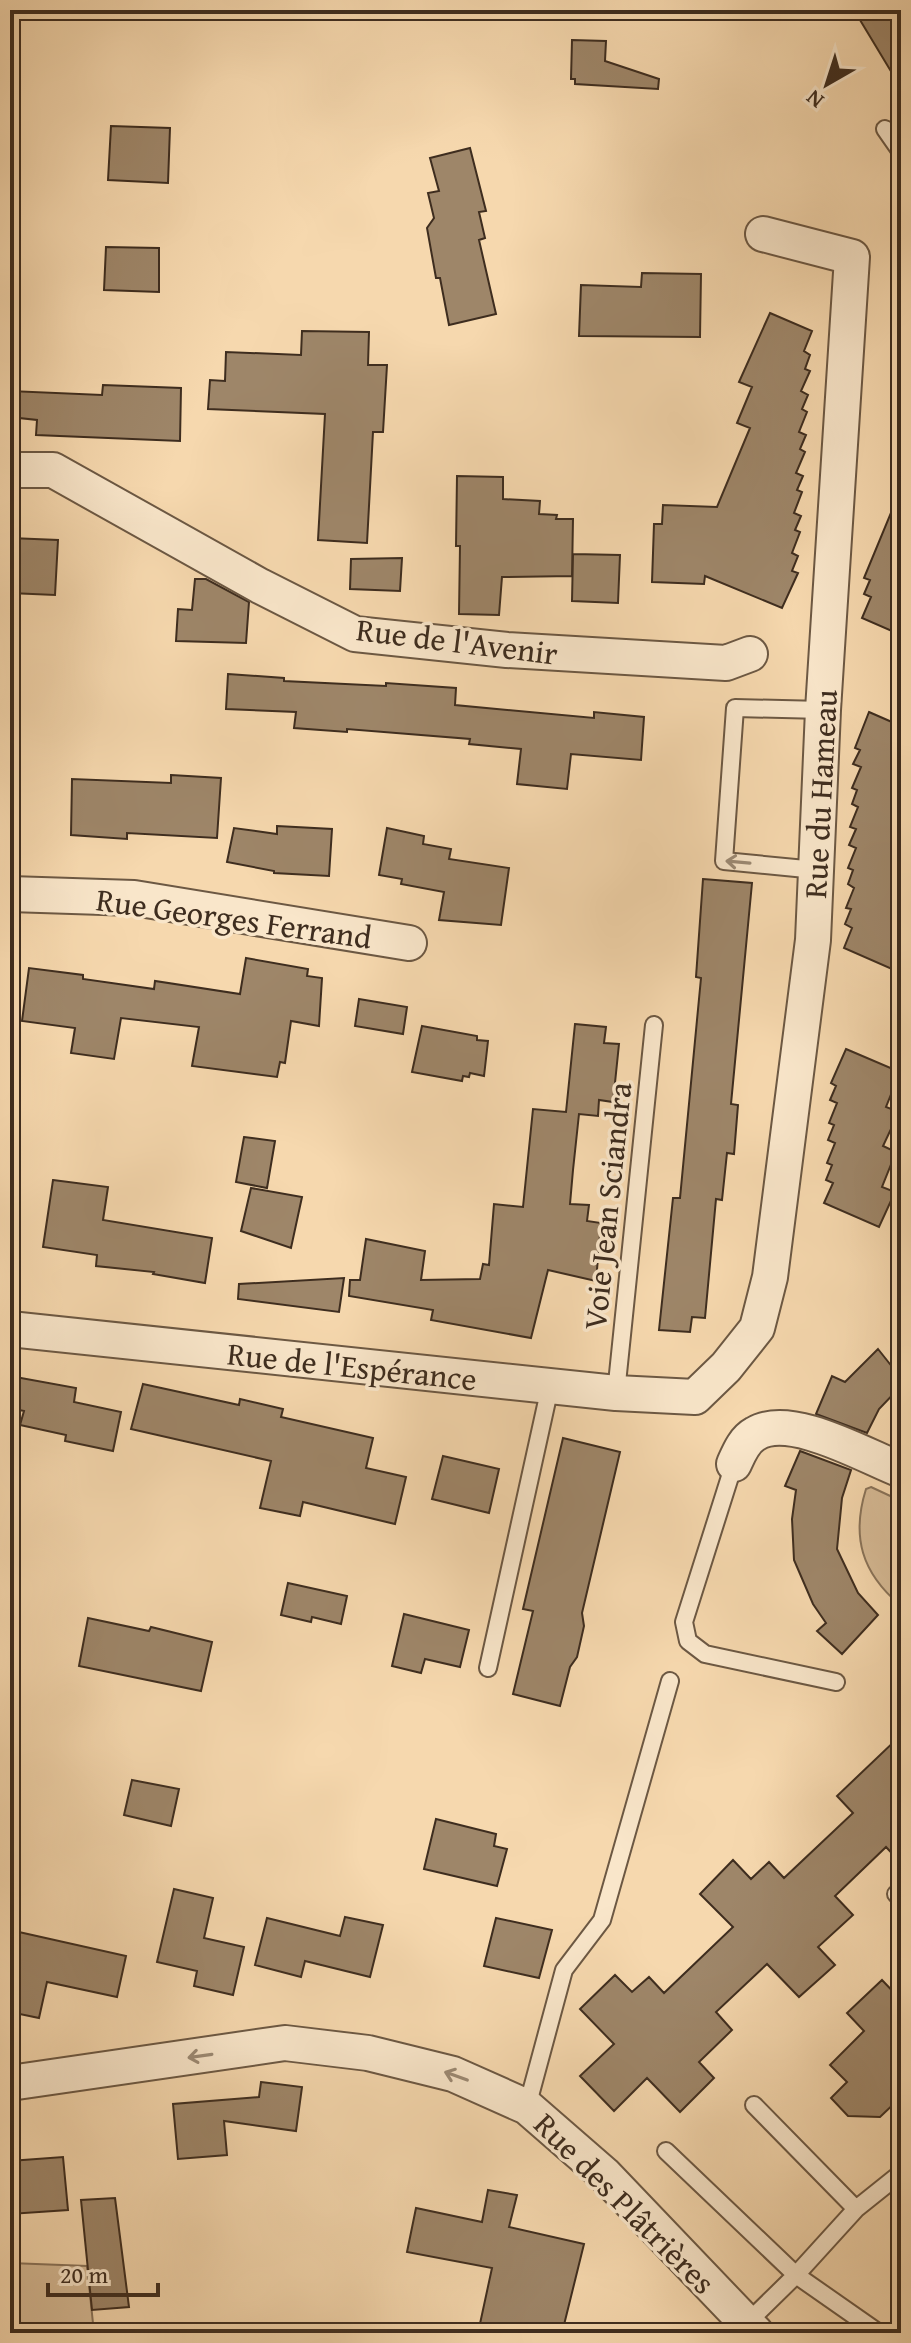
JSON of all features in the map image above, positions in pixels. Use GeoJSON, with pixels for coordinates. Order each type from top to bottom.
{"type":"FeatureCollection","features":[{"type":"Feature","properties":{"kind":"street","name":"Rue du Hameau"},"geometry":{"type":"LineString","coordinates":[[695,1397],[726,1367],[757,1328],[770,1277],[813,940],[823,710],[852,257],[763,234]]}},
{"type":"Feature","properties":{"kind":"street","name":"Rue de l'Avenir"},"geometry":{"type":"LineString","coordinates":[[10,470],[53,470],[260,586],[355,634],[507,650],[726,663],[750,654]]}},
{"type":"Feature","properties":{"kind":"street","name":"Rue Georges Ferrand"},"geometry":{"type":"LineString","coordinates":[[10,894],[134,898],[409,943]]}},
{"type":"Feature","properties":{"kind":"street","name":"Rue de l'Espérance"},"geometry":{"type":"LineString","coordinates":[[10,1329],[550,1387],[695,1397]]}},
{"type":"Feature","properties":{"kind":"street"},"geometry":{"type":"LineString","coordinates":[[734,1464],[744,1444],[754,1434],[782,1426],[801,1429],[901,1470]]}},
{"type":"Feature","properties":{"kind":"street","name":"Rue des Plâtrières"},"geometry":{"type":"LineString","coordinates":[[10,2083],[285,2043],[368,2053],[453,2074],[527,2107],[604,2174],[746,2330]]}},
{"type":"Feature","properties":{"kind":"lane"},"geometry":{"type":"LineString","coordinates":[[885,129],[901,152]]}},
{"type":"Feature","properties":{"kind":"lane"},"geometry":{"type":"LineString","coordinates":[[816,870],[724,861],[735,708],[823,710]]}},
{"type":"Feature","properties":{"kind":"lane","name":"Voie Jean Sciandra"},"geometry":{"type":"LineString","coordinates":[[616,1393],[654,1025]]}},
{"type":"Feature","properties":{"kind":"lane"},"geometry":{"type":"LineString","coordinates":[[488,1668],[550,1387]]}},
{"type":"Feature","properties":{"kind":"lane"},"geometry":{"type":"LineString","coordinates":[[734,1464],[684,1622],[688,1641],[705,1654],[836,1682]]}},
{"type":"Feature","properties":{"kind":"lane"},"geometry":{"type":"LineString","coordinates":[[527,2107],[564,1970],[602,1920],[670,1681]]}},
{"type":"Feature","properties":{"kind":"lane"},"geometry":{"type":"LineString","coordinates":[[754,2105],[856,2209]]}},
{"type":"Feature","properties":{"kind":"lane"},"geometry":{"type":"LineString","coordinates":[[666,2151],[796,2275],[879,2333]]}},
{"type":"Feature","properties":{"kind":"lane"},"geometry":{"type":"LineString","coordinates":[[746,2330],[856,2209],[901,2173]]}},
{"type":"Feature","properties":{"kind":"shaded area"},"geometry":{"type":"Polygon","coordinates":[[[871,1487],[901,1501],[900,1605],[877,1580],[863,1553],[860,1538],[862,1506],[866,1489],[871,1487]]]}},
{"type":"Feature","properties":{"kind":"shaded area"},"geometry":{"type":"Polygon","coordinates":[[[10,2263],[87,2266],[94,2333],[10,2333],[10,2263]]]}},
{"type":"Feature","properties":{"kind":"building"},"geometry":{"type":"Polygon","coordinates":[[[854,10],[901,10],[901,88],[854,10]]]}},
{"type":"Feature","properties":{"kind":"building"},"geometry":{"type":"Polygon","coordinates":[[[572,40],[606,41],[605,61],[659,79],[658,89],[575,84],[575,79],[571,79],[572,40]]]}},
{"type":"Feature","properties":{"kind":"building"},"geometry":{"type":"Polygon","coordinates":[[[111,126],[170,128],[168,183],[108,180],[111,126]]]}},
{"type":"Feature","properties":{"kind":"building"},"geometry":{"type":"Polygon","coordinates":[[[470,148],[486,211],[479,212],[485,238],[479,240],[496,314],[449,325],[427,228],[434,218],[428,193],[439,191],[430,158],[470,148]]]}},
{"type":"Feature","properties":{"kind":"building"},"geometry":{"type":"Polygon","coordinates":[[[106,247],[159,248],[159,292],[104,290],[106,247]]]}},
{"type":"Feature","properties":{"kind":"building"},"geometry":{"type":"Polygon","coordinates":[[[642,273],[701,274],[700,337],[579,336],[581,285],[641,287],[642,273]]]}},
{"type":"Feature","properties":{"kind":"building"},"geometry":{"type":"Polygon","coordinates":[[[770,313],[812,331],[804,351],[810,355],[805,369],[810,371],[801,391],[808,395],[802,409],[807,412],[799,432],[806,435],[800,449],[805,452],[796,473],[803,476],[797,490],[802,492],[794,513],[801,516],[795,530],[800,532],[792,553],[798,556],[792,571],[798,573],[782,608],[705,576],[704,584],[652,582],[654,524],[662,524],[663,505],[717,507],[750,428],[737,423],[752,387],[739,382],[770,313]]]}},
{"type":"Feature","properties":{"kind":"building"},"geometry":{"type":"Polygon","coordinates":[[[302,331],[369,332],[368,365],[387,365],[383,432],[373,432],[367,543],[318,540],[325,414],[208,409],[210,380],[225,381],[226,352],[301,355],[302,331]]]}},
{"type":"Feature","properties":{"kind":"building"},"geometry":{"type":"Polygon","coordinates":[[[103,385],[181,388],[180,441],[36,435],[37,420],[10,417],[10,391],[102,395],[103,385]]]}},
{"type":"Feature","properties":{"kind":"building"},"geometry":{"type":"Polygon","coordinates":[[[457,476],[503,477],[503,499],[540,501],[539,514],[557,515],[556,519],[573,519],[572,576],[502,577],[499,615],[459,614],[457,476]]]}},
{"type":"Feature","properties":{"kind":"building"},"geometry":{"type":"Polygon","coordinates":[[[900,491],[901,635],[862,618],[871,597],[864,594],[870,580],[864,578],[900,491]]]}},
{"type":"Feature","properties":{"kind":"building"},"geometry":{"type":"Polygon","coordinates":[[[10,538],[58,540],[55,595],[10,593],[10,538]]]}},
{"type":"Feature","properties":{"kind":"building"},"geometry":{"type":"Polygon","coordinates":[[[573,554],[620,555],[618,603],[572,601],[573,554]]]}},
{"type":"Feature","properties":{"kind":"building"},"geometry":{"type":"Polygon","coordinates":[[[402,558],[400,591],[350,589],[351,559],[402,558]]]}},
{"type":"Feature","properties":{"kind":"building"},"geometry":{"type":"Polygon","coordinates":[[[195,579],[206,579],[249,602],[246,643],[176,641],[178,609],[192,610],[195,579]]]}},
{"type":"Feature","properties":{"kind":"building"},"geometry":{"type":"Polygon","coordinates":[[[228,674],[284,678],[284,681],[456,688],[455,705],[594,718],[594,712],[644,717],[641,760],[571,754],[567,789],[517,784],[521,749],[469,744],[470,739],[294,728],[296,712],[226,709],[228,674]]]}},
{"type":"Feature","properties":{"kind":"building"},"geometry":{"type":"Polygon","coordinates":[[[869,712],[901,726],[901,973],[844,948],[852,928],[845,924],[851,909],[846,908],[854,888],[848,884],[853,870],[848,868],[856,848],[849,845],[856,829],[850,827],[858,807],[852,804],[857,790],[852,788],[861,767],[853,764],[860,750],[855,748],[869,712]]]}},
{"type":"Feature","properties":{"kind":"building"},"geometry":{"type":"Polygon","coordinates":[[[171,775],[221,778],[217,838],[127,833],[127,839],[71,835],[72,779],[171,783],[171,775]]]}},
{"type":"Feature","properties":{"kind":"building"},"geometry":{"type":"Polygon","coordinates":[[[277,826],[332,829],[329,876],[274,873],[227,862],[234,828],[277,834],[277,826]]]}},
{"type":"Feature","properties":{"kind":"building"},"geometry":{"type":"Polygon","coordinates":[[[387,828],[424,836],[423,844],[451,849],[449,859],[509,868],[501,925],[439,920],[444,892],[401,884],[402,879],[379,875],[387,828]]]}},
{"type":"Feature","properties":{"kind":"building"},"geometry":{"type":"Polygon","coordinates":[[[703,879],[752,883],[731,1104],[738,1105],[734,1154],[727,1153],[722,1200],[716,1199],[705,1318],[692,1317],[690,1332],[659,1330],[673,1198],[680,1198],[701,978],[696,977],[703,879]]]}},
{"type":"Feature","properties":{"kind":"building"},"geometry":{"type":"Polygon","coordinates":[[[246,958],[308,969],[307,976],[322,978],[319,1026],[291,1021],[285,1063],[280,1062],[277,1077],[192,1066],[199,1027],[121,1018],[114,1059],[71,1053],[75,1028],[22,1021],[29,968],[154,989],[155,981],[240,994],[246,958]]]}},
{"type":"Feature","properties":{"kind":"building"},"geometry":{"type":"Polygon","coordinates":[[[359,999],[407,1007],[403,1034],[355,1026],[359,999]]]}},
{"type":"Feature","properties":{"kind":"building"},"geometry":{"type":"Polygon","coordinates":[[[575,1024],[606,1027],[604,1043],[619,1044],[613,1102],[599,1100],[598,1116],[579,1114],[573,1170],[570,1204],[589,1205],[587,1221],[601,1223],[596,1281],[548,1270],[531,1338],[431,1320],[433,1310],[349,1296],[350,1280],[360,1280],[366,1239],[425,1251],[421,1280],[480,1279],[483,1264],[489,1265],[494,1204],[523,1207],[533,1109],[566,1112],[575,1024]]]}},
{"type":"Feature","properties":{"kind":"building"},"geometry":{"type":"Polygon","coordinates":[[[422,1026],[477,1036],[477,1040],[488,1041],[484,1076],[470,1073],[469,1077],[463,1076],[462,1081],[412,1072],[422,1026]]]}},
{"type":"Feature","properties":{"kind":"building"},"geometry":{"type":"Polygon","coordinates":[[[846,1049],[900,1072],[886,1107],[899,1112],[883,1146],[896,1152],[882,1187],[895,1192],[879,1227],[824,1203],[833,1183],[826,1180],[832,1165],[827,1163],[835,1143],[828,1140],[834,1125],[829,1123],[837,1103],[830,1100],[836,1086],[831,1083],[846,1049]]]}},
{"type":"Feature","properties":{"kind":"building"},"geometry":{"type":"Polygon","coordinates":[[[244,1137],[275,1141],[267,1188],[236,1182],[244,1137]]]}},
{"type":"Feature","properties":{"kind":"building"},"geometry":{"type":"Polygon","coordinates":[[[53,1180],[108,1187],[103,1220],[212,1238],[205,1283],[154,1272],[96,1266],[97,1255],[43,1247],[53,1180]]]}},
{"type":"Feature","properties":{"kind":"building"},"geometry":{"type":"Polygon","coordinates":[[[251,1188],[302,1197],[291,1248],[241,1231],[251,1188]]]}},
{"type":"Feature","properties":{"kind":"building"},"geometry":{"type":"Polygon","coordinates":[[[344,1278],[339,1312],[238,1299],[239,1284],[344,1278]]]}},
{"type":"Feature","properties":{"kind":"building"},"geometry":{"type":"Polygon","coordinates":[[[878,1349],[901,1378],[901,1386],[879,1409],[867,1433],[816,1414],[832,1376],[845,1382],[878,1349]]]}},
{"type":"Feature","properties":{"kind":"building"},"geometry":{"type":"Polygon","coordinates":[[[10,1376],[76,1388],[74,1402],[121,1412],[113,1451],[65,1441],[66,1435],[20,1425],[24,1411],[10,1408],[10,1376]]]}},
{"type":"Feature","properties":{"kind":"building"},"geometry":{"type":"Polygon","coordinates":[[[143,1384],[239,1405],[240,1399],[283,1409],[281,1417],[373,1438],[366,1468],[406,1477],[395,1524],[303,1502],[300,1516],[260,1508],[271,1461],[131,1429],[143,1384]]]}},
{"type":"Feature","properties":{"kind":"building"},"geometry":{"type":"Polygon","coordinates":[[[563,1438],[620,1452],[582,1613],[584,1626],[577,1657],[570,1667],[560,1706],[513,1694],[533,1611],[523,1609],[563,1438]]]}},
{"type":"Feature","properties":{"kind":"building"},"geometry":{"type":"Polygon","coordinates":[[[800,1451],[851,1470],[842,1498],[837,1549],[858,1593],[878,1615],[842,1654],[817,1631],[826,1623],[813,1604],[794,1560],[792,1519],[796,1490],[785,1486],[800,1451]]]}},
{"type":"Feature","properties":{"kind":"building"},"geometry":{"type":"Polygon","coordinates":[[[443,1456],[499,1469],[489,1513],[432,1499],[443,1456]]]}},
{"type":"Feature","properties":{"kind":"building"},"geometry":{"type":"Polygon","coordinates":[[[288,1583],[347,1596],[341,1624],[312,1617],[311,1622],[281,1615],[288,1583]]]}},
{"type":"Feature","properties":{"kind":"building"},"geometry":{"type":"Polygon","coordinates":[[[404,1614],[469,1630],[460,1667],[425,1659],[421,1673],[392,1666],[404,1614]]]}},
{"type":"Feature","properties":{"kind":"building"},"geometry":{"type":"Polygon","coordinates":[[[88,1618],[149,1631],[151,1627],[212,1642],[201,1691],[79,1666],[88,1618]]]}},
{"type":"Feature","properties":{"kind":"building"},"geometry":{"type":"Polygon","coordinates":[[[901,1735],[901,1863],[886,1847],[835,1896],[853,1915],[818,1947],[835,1965],[799,1997],[767,1964],[716,2012],[732,2030],[699,2062],[714,2078],[680,2112],[647,2078],[614,2111],[580,2076],[614,2044],[580,2009],[615,1975],[632,1992],[649,1977],[664,1993],[733,1927],[700,1894],[733,1860],[751,1879],[769,1862],[784,1878],[853,1813],[837,1796],[901,1735]]]}},
{"type":"Feature","properties":{"kind":"building"},"geometry":{"type":"Polygon","coordinates":[[[132,1780],[179,1789],[171,1826],[124,1815],[132,1780]]]}},
{"type":"Feature","properties":{"kind":"building"},"geometry":{"type":"Polygon","coordinates":[[[436,1819],[496,1834],[494,1846],[507,1849],[497,1886],[424,1869],[436,1819]]]}},
{"type":"Feature","properties":{"kind":"building"},"geometry":{"type":"Polygon","coordinates":[[[174,1889],[213,1898],[204,1938],[244,1947],[233,1995],[194,1986],[197,1971],[157,1962],[174,1889]]]}},
{"type":"Feature","properties":{"kind":"building"},"geometry":{"type":"Polygon","coordinates":[[[345,1917],[383,1925],[370,1977],[305,1961],[301,1977],[255,1965],[267,1918],[340,1936],[345,1917]]]}},
{"type":"Feature","properties":{"kind":"building"},"geometry":{"type":"Polygon","coordinates":[[[496,1918],[552,1930],[539,1978],[484,1966],[496,1918]]]}},
{"type":"Feature","properties":{"kind":"building"},"geometry":{"type":"Polygon","coordinates":[[[10,1930],[126,1956],[117,1997],[47,1982],[39,2018],[10,2012],[10,1930]]]}},
{"type":"Feature","properties":{"kind":"building"},"geometry":{"type":"Polygon","coordinates":[[[882,1980],[901,2000],[901,2097],[880,2117],[848,2116],[831,2098],[847,2082],[830,2065],[864,2031],[847,2013],[882,1980]]]}},
{"type":"Feature","properties":{"kind":"building"},"geometry":{"type":"Polygon","coordinates":[[[261,2082],[302,2087],[296,2131],[224,2121],[227,2155],[178,2159],[173,2104],[259,2097],[261,2082]]]}},
{"type":"Feature","properties":{"kind":"building"},"geometry":{"type":"Polygon","coordinates":[[[63,2157],[68,2210],[10,2214],[10,2161],[63,2157]]]}},
{"type":"Feature","properties":{"kind":"building"},"geometry":{"type":"Polygon","coordinates":[[[488,2190],[517,2195],[509,2227],[584,2244],[562,2333],[478,2333],[492,2268],[407,2252],[416,2208],[482,2222],[488,2190]]]}},
{"type":"Feature","properties":{"kind":"building"},"geometry":{"type":"Polygon","coordinates":[[[115,2198],[129,2307],[92,2310],[81,2200],[115,2198]]]}}]}
